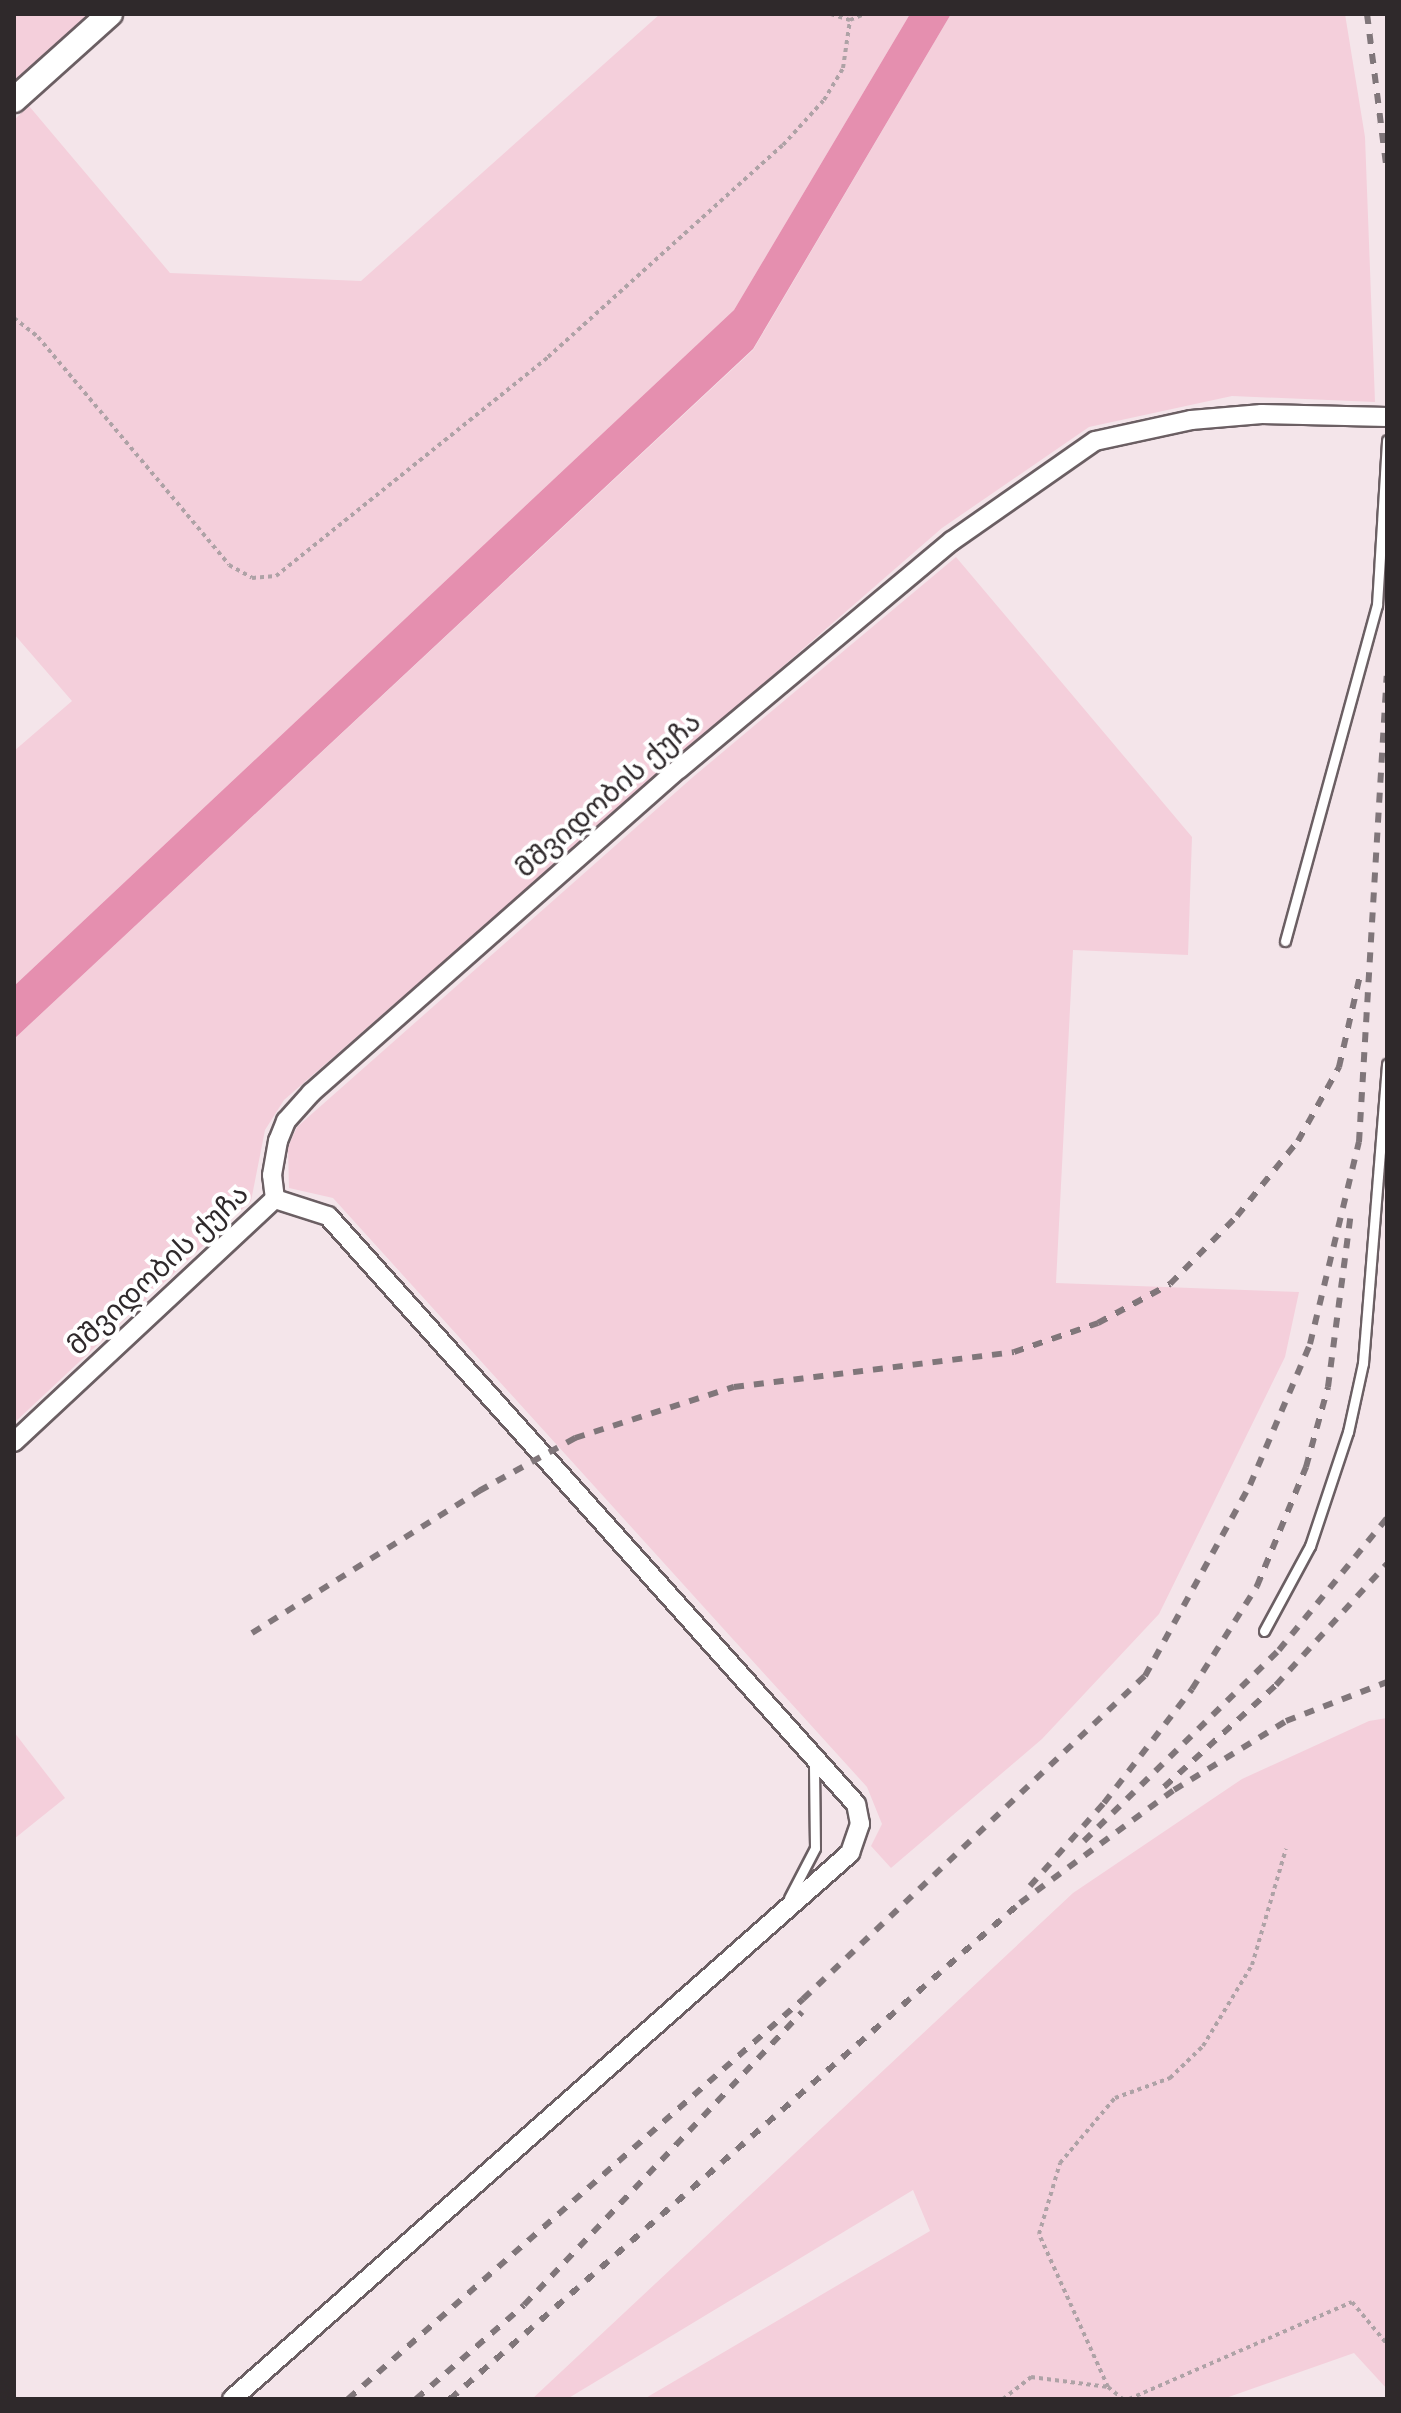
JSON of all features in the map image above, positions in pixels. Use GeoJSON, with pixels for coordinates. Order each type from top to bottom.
{"type":"FeatureCollection","features":[{"type":"Feature","properties":{"kind":"main road"},"geometry":{"type":"LineString","coordinates":[[14,100],[110,14]]}},
{"type":"Feature","properties":{"kind":"street","name":"მშვიდობის ქუჩა"},"geometry":{"type":"LineString","coordinates":[[14,1442],[275,1199],[272,1175],[278,1141],[286,1121],[311,1093],[679,769],[952,541],[1095,441],[1191,420],[1262,414],[1387,417]]}},
{"type":"Feature","properties":{"kind":"street"},"geometry":{"type":"LineString","coordinates":[[232,2399],[850,1853],[860,1824],[856,1804],[814,1756],[328,1216],[275,1199]]}},
{"type":"Feature","properties":{"kind":"lane"},"geometry":{"type":"LineString","coordinates":[[1285,941],[1377,605],[1387,440]]}},
{"type":"Feature","properties":{"kind":"lane"},"geometry":{"type":"LineString","coordinates":[[1264,1631],[1310,1546],[1348,1432],[1363,1363],[1387,1064]]}},
{"type":"Feature","properties":{"kind":"lane"},"geometry":{"type":"LineString","coordinates":[[775,1919],[815,1848],[814,1756]]}},
{"type":"Feature","properties":{"kind":"path"},"geometry":{"type":"LineString","coordinates":[[831,14],[850,20],[865,14]]}},
{"type":"Feature","properties":{"kind":"path"},"geometry":{"type":"LineString","coordinates":[[14,318],[38,337],[229,565],[252,578],[276,576],[548,357],[783,145],[824,100],[843,68],[850,20]]}},
{"type":"Feature","properties":{"kind":"path"},"geometry":{"type":"LineString","coordinates":[[1108,2387],[1039,2234],[1060,2163],[1115,2098],[1170,2078],[1203,2046],[1252,1965],[1286,1849]]}},
{"type":"Feature","properties":{"kind":"path"},"geometry":{"type":"LineString","coordinates":[[1003,2399],[1031,2377],[1108,2387],[1126,2399],[1352,2302],[1387,2344]]}},
{"type":"Feature","properties":{"kind":"shaded area"},"geometry":{"type":"Polygon","coordinates":[[[14,14],[92,14],[14,84],[14,14]]]}},
{"type":"Feature","properties":{"kind":"shaded area"},"geometry":{"type":"Polygon","coordinates":[[[660,14],[910,14],[734,310],[14,986],[14,751],[72,701],[14,634],[14,120],[29,106],[170,273],[361,281],[660,14]]]}},
{"type":"Feature","properties":{"kind":"shaded area"},"geometry":{"type":"Polygon","coordinates":[[[910,14],[951,14],[753,349],[14,1039],[14,986],[734,310],[910,14]]]}},
{"type":"Feature","properties":{"kind":"shaded area"},"geometry":{"type":"Polygon","coordinates":[[[951,14],[1345,14],[1365,137],[1375,402],[1232,396],[1089,427],[942,528],[284,1100],[265,1130],[251,1201],[14,1423],[14,1039],[753,350],[951,14]]]}},
{"type":"Feature","properties":{"kind":"shaded area"},"geometry":{"type":"Polygon","coordinates":[[[956,557],[1192,837],[1188,955],[1073,950],[1056,1283],[1299,1292],[1285,1357],[1159,1614],[1042,1739],[891,1868],[871,1846],[882,1824],[867,1787],[333,1198],[289,1188],[288,1147],[297,1127],[693,777],[956,557]]]}},
{"type":"Feature","properties":{"kind":"shaded area"},"geometry":{"type":"Polygon","coordinates":[[[1387,1718],[1387,2389],[1354,2353],[1223,2399],[644,2399],[930,2231],[913,2190],[567,2399],[532,2399],[1073,1893],[1242,1779],[1369,1721],[1387,1718]]]}},
{"type":"Feature","properties":{"kind":"shaded area"},"geometry":{"type":"Polygon","coordinates":[[[14,1732],[65,1798],[14,1839],[14,1732]]]}},
{"type":"Feature","properties":{"kind":"railway"},"geometry":{"type":"LineString","coordinates":[[1367,14],[1387,172]]}},
{"type":"Feature","properties":{"kind":"railway"},"geometry":{"type":"LineString","coordinates":[[348,2399],[803,1999],[1145,1676],[1250,1485],[1310,1344],[1359,1142],[1387,676]]}},
{"type":"Feature","properties":{"kind":"railway"},"geometry":{"type":"LineString","coordinates":[[252,1633],[479,1491],[575,1438],[734,1387],[1014,1352],[1098,1323],[1170,1284],[1237,1216],[1298,1141],[1339,1067],[1360,975]]}},
{"type":"Feature","properties":{"kind":"railway"},"geometry":{"type":"LineString","coordinates":[[1030,1886],[1104,1803],[1192,1689],[1257,1586],[1306,1467],[1328,1387],[1351,1213]]}},
{"type":"Feature","properties":{"kind":"railway"},"geometry":{"type":"LineString","coordinates":[[1084,1841],[1279,1650],[1387,1518]]}},
{"type":"Feature","properties":{"kind":"railway"},"geometry":{"type":"LineString","coordinates":[[1164,1787],[1276,1685],[1387,1564]]}},
{"type":"Feature","properties":{"kind":"railway"},"geometry":{"type":"LineString","coordinates":[[450,2399],[1020,1903],[1174,1790],[1286,1721],[1387,1682]]}},
{"type":"Feature","properties":{"kind":"railway"},"geometry":{"type":"LineString","coordinates":[[416,2399],[524,2305],[802,2012]]}}]}
